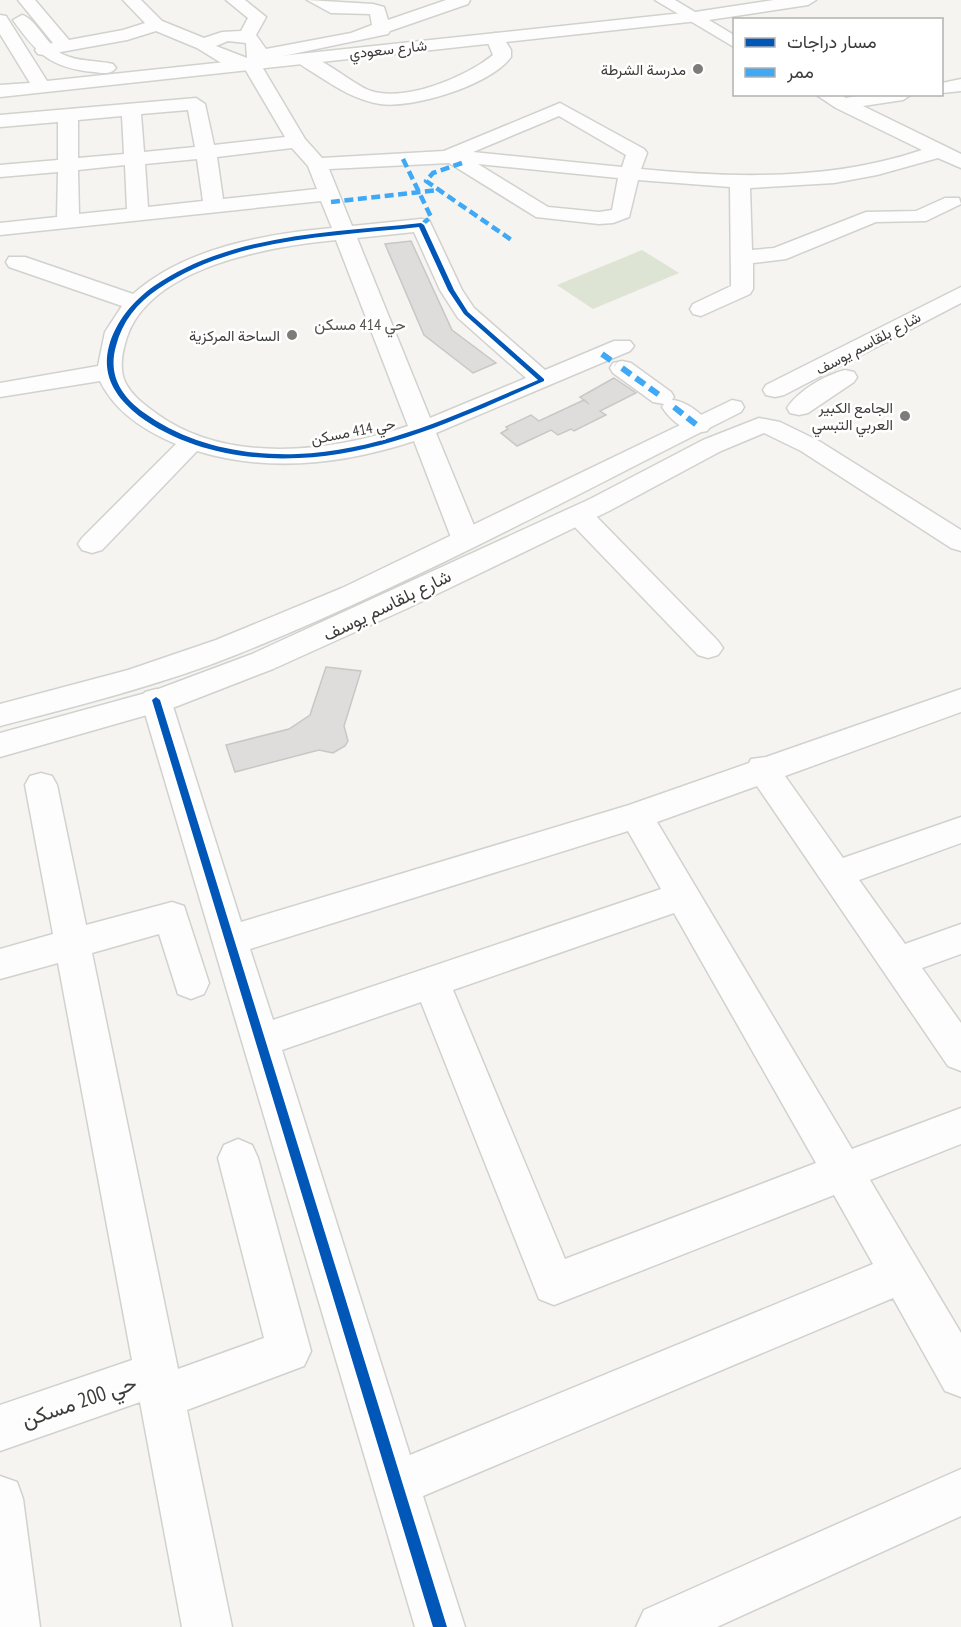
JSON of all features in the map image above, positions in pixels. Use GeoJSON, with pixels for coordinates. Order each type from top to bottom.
{"type":"FeatureCollection","features":[{"type":"Feature","properties":{"kind":"street","name":"شارع سعودي"},"geometry":{"type":"LineString","coordinates":[[9,0],[44,50],[84,74],[304,58],[692,14]]}},
{"type":"Feature","properties":{"kind":"street"},"geometry":{"type":"LineString","coordinates":[[26,0],[65,46]]}},
{"type":"Feature","properties":{"kind":"street"},"geometry":{"type":"LineString","coordinates":[[131,0],[156,26],[206,45],[212,54],[230,60],[255,61],[382,30],[424,5],[458,2]]}},
{"type":"Feature","properties":{"kind":"street"},"geometry":{"type":"LineString","coordinates":[[234,0],[257,17],[246,37]]}},
{"type":"Feature","properties":{"kind":"street"},"geometry":{"type":"LineString","coordinates":[[315,0],[331,8],[378,11],[382,30]]}},
{"type":"Feature","properties":{"kind":"street"},"geometry":{"type":"LineString","coordinates":[[663,0],[692,14],[733,41]]}},
{"type":"Feature","properties":{"kind":"street"},"geometry":{"type":"LineString","coordinates":[[692,14],[716,0]]}},
{"type":"Feature","properties":{"kind":"street"},"geometry":{"type":"LineString","coordinates":[[692,14],[808,0]]}},
{"type":"Feature","properties":{"kind":"street","name":"شارع سعودي"},"geometry":{"type":"LineString","coordinates":[[255,61],[692,14]]}},
{"type":"Feature","properties":{"kind":"street"},"geometry":{"type":"LineString","coordinates":[[0,20],[42,87]]}},
{"type":"Feature","properties":{"kind":"street"},"geometry":{"type":"LineString","coordinates":[[44,50],[127,35],[156,26]]}},
{"type":"Feature","properties":{"kind":"street"},"geometry":{"type":"LineString","coordinates":[[206,45],[222,37],[246,37],[252,39],[257,46],[255,61],[297,142],[317,164],[466,540]]}},
{"type":"Feature","properties":{"kind":"street"},"geometry":{"type":"LineString","coordinates":[[304,58],[370,97],[407,98],[479,74],[495,64],[501,57],[502,50],[495,38]]}},
{"type":"Feature","properties":{"kind":"street","name":"شارع سعودي"},"geometry":{"type":"LineString","coordinates":[[0,91],[42,87],[84,74],[230,60]]}},
{"type":"Feature","properties":{"kind":"street"},"geometry":{"type":"LineString","coordinates":[[943,88],[961,85]]}},
{"type":"Feature","properties":{"kind":"street"},"geometry":{"type":"LineString","coordinates":[[828,96],[961,162]]}},
{"type":"Feature","properties":{"kind":"street"},"geometry":{"type":"LineString","coordinates":[[843,104],[891,96]]}},
{"type":"Feature","properties":{"kind":"street"},"geometry":{"type":"LineString","coordinates":[[0,128],[0,121],[196,104],[214,206]]}},
{"type":"Feature","properties":{"kind":"street"},"geometry":{"type":"LineString","coordinates":[[560,109],[633,148],[637,153],[637,159],[629,173],[622,213],[613,217],[599,218],[553,214],[534,209],[448,157],[560,109]]}},
{"type":"Feature","properties":{"kind":"street"},"geometry":{"type":"LineString","coordinates":[[131,110],[138,214]]}},
{"type":"Feature","properties":{"kind":"street"},"geometry":{"type":"LineString","coordinates":[[68,115],[68,222]]}},
{"type":"Feature","properties":{"kind":"street"},"geometry":{"type":"LineString","coordinates":[[0,171],[297,142]]}},
{"type":"Feature","properties":{"kind":"street"},"geometry":{"type":"LineString","coordinates":[[317,164],[448,157],[629,173],[779,182],[888,167],[939,151]]}},
{"type":"Feature","properties":{"kind":"street"},"geometry":{"type":"LineString","coordinates":[[701,309],[742,289],[740,181]]}},
{"type":"Feature","properties":{"kind":"street"},"geometry":{"type":"LineString","coordinates":[[0,229],[328,194]]}},
{"type":"Feature","properties":{"kind":"street"},"geometry":{"type":"LineString","coordinates":[[742,257],[778,254],[873,216],[919,217],[952,202]]}},
{"type":"Feature","properties":{"kind":"street"},"geometry":{"type":"LineString","coordinates":[[0,390],[108,372],[115,334],[121,321],[136,303],[176,275],[222,255],[292,240],[421,225],[446,282],[466,313],[542,380]]}},
{"type":"Feature","properties":{"kind":"street"},"geometry":{"type":"LineString","coordinates":[[17,262],[136,303]]}},
{"type":"Feature","properties":{"kind":"street","name":"شارع بلقاسم يوسف"},"geometry":{"type":"LineString","coordinates":[[0,715],[135,680],[226,647],[352,595],[698,426],[752,394],[961,294]]}},
{"type":"Feature","properties":{"kind":"street","name":"شارع بلقاسم يوسف"},"geometry":{"type":"LineString","coordinates":[[0,745],[156,700],[214,681],[283,654],[579,515],[720,442],[765,427],[789,423],[799,411],[831,385],[961,316]]}},
{"type":"Feature","properties":{"kind":"street","name":"حي 414 مسكن"},"geometry":{"type":"LineString","coordinates":[[108,372],[114,387],[124,399],[167,433],[192,442],[260,455],[300,456],[386,442],[422,431],[542,380],[616,358],[698,426]]}},
{"type":"Feature","properties":{"kind":"street"},"geometry":{"type":"LineString","coordinates":[[961,520],[855,456],[799,411],[791,397],[752,394],[741,419],[810,446],[961,542]]}},
{"type":"Feature","properties":{"kind":"street"},"geometry":{"type":"LineString","coordinates":[[92,544],[192,442]]}},
{"type":"Feature","properties":{"kind":"street"},"geometry":{"type":"LineString","coordinates":[[579,515],[708,648]]}},
{"type":"Feature","properties":{"kind":"street"},"geometry":{"type":"LineString","coordinates":[[156,700],[440,1627]]}},
{"type":"Feature","properties":{"kind":"street"},"geometry":{"type":"LineString","coordinates":[[230,940],[636,816],[762,768],[961,700]]}},
{"type":"Feature","properties":{"kind":"street"},"geometry":{"type":"LineString","coordinates":[[762,768],[961,1054]]}},
{"type":"Feature","properties":{"kind":"street"},"geometry":{"type":"LineString","coordinates":[[41,785],[207,1627]]}},
{"type":"Feature","properties":{"kind":"street"},"geometry":{"type":"LineString","coordinates":[[636,816],[961,1375]]}},
{"type":"Feature","properties":{"kind":"street"},"geometry":{"type":"LineString","coordinates":[[836,874],[961,830]]}},
{"type":"Feature","properties":{"kind":"street"},"geometry":{"type":"LineString","coordinates":[[260,1041],[682,896]]}},
{"type":"Feature","properties":{"kind":"street"},"geometry":{"type":"LineString","coordinates":[[0,964],[172,915],[191,983]]}},
{"type":"Feature","properties":{"kind":"street"},"geometry":{"type":"LineString","coordinates":[[897,962],[961,939]]}},
{"type":"Feature","properties":{"kind":"street"},"geometry":{"type":"LineString","coordinates":[[431,982],[554,1284],[961,1126]]}},
{"type":"Feature","properties":{"kind":"street","name":"حي 200 مسكن"},"geometry":{"type":"LineString","coordinates":[[0,1428],[289,1351],[238,1158]]}},
{"type":"Feature","properties":{"kind":"street"},"geometry":{"type":"LineString","coordinates":[[396,1484],[902,1273]]}},
{"type":"Feature","properties":{"kind":"street"},"geometry":{"type":"LineString","coordinates":[[661,1627],[961,1492]]}},
{"type":"Feature","properties":{"kind":"street"},"geometry":{"type":"LineString","coordinates":[[0,1499],[15,1627]]}},
{"type":"Feature","properties":{"kind":"green space"},"geometry":{"type":"Polygon","coordinates":[[[642,250],[679,273],[593,309],[557,285],[642,250]]]}},
{"type":"Feature","properties":{"kind":"building"},"geometry":{"type":"Polygon","coordinates":[[[411,241],[452,330],[496,363],[473,373],[424,335],[385,244],[411,241]]]}},
{"type":"Feature","properties":{"kind":"building"},"geometry":{"type":"Polygon","coordinates":[[[614,378],[636,393],[600,411],[606,415],[574,431],[571,429],[558,435],[551,430],[517,446],[501,433],[508,429],[506,427],[531,415],[539,421],[584,400],[580,397],[614,378]]]}},
{"type":"Feature","properties":{"kind":"building"},"geometry":{"type":"Polygon","coordinates":[[[326,667],[361,671],[344,726],[348,741],[345,746],[333,753],[319,750],[235,772],[226,745],[289,729],[310,715],[326,667]]]}},
{"type":"Feature","properties":{"kind":"marked path"},"geometry":{"type":"LineString","coordinates":[[403,159],[431,217],[421,225]]}},
{"type":"Feature","properties":{"kind":"marked path"},"geometry":{"type":"LineString","coordinates":[[462,163],[433,173],[426,181],[513,241]]}},
{"type":"Feature","properties":{"kind":"marked path"},"geometry":{"type":"LineString","coordinates":[[331,202],[439,190]]}},
{"type":"Feature","properties":{"kind":"marked path"},"geometry":{"type":"LineString","coordinates":[[602,354],[616,364]]}},
{"type":"Feature","properties":{"kind":"marked path"},"geometry":{"type":"LineString","coordinates":[[622,368],[662,397]]}},
{"type":"Feature","properties":{"kind":"marked path"},"geometry":{"type":"LineString","coordinates":[[674,407],[698,426]]}},
{"type":"Feature","properties":{"kind":"cycle path"},"geometry":{"type":"LineString","coordinates":[[421,225],[451,290],[466,313],[542,380],[453,418],[392,440],[329,454],[297,456],[233,452],[191,441],[153,423],[128,403],[116,388],[110,372],[110,354],[122,321],[145,296],[175,276],[203,262],[263,244],[327,234],[421,225]]}},
{"type":"Feature","properties":{"kind":"cycle path"},"geometry":{"type":"LineString","coordinates":[[156,700],[440,1627]]}},
{"type":"Feature","properties":{"kind":"place","name":"مدرسة الشرطة"},"geometry":{"type":"Point","coordinates":[698,69]}},
{"type":"Feature","properties":{"kind":"place","name":"الساحة المركزية"},"geometry":{"type":"Point","coordinates":[292,335]}},
{"type":"Feature","properties":{"kind":"place","name":"الجامع الكبير العربي التبسي"},"geometry":{"type":"Point","coordinates":[905,416]}},
{"type":"Feature","properties":{"kind":"district","name":"حي 414 مسكن"},"geometry":{"type":"Point","coordinates":[360,324]}}]}
